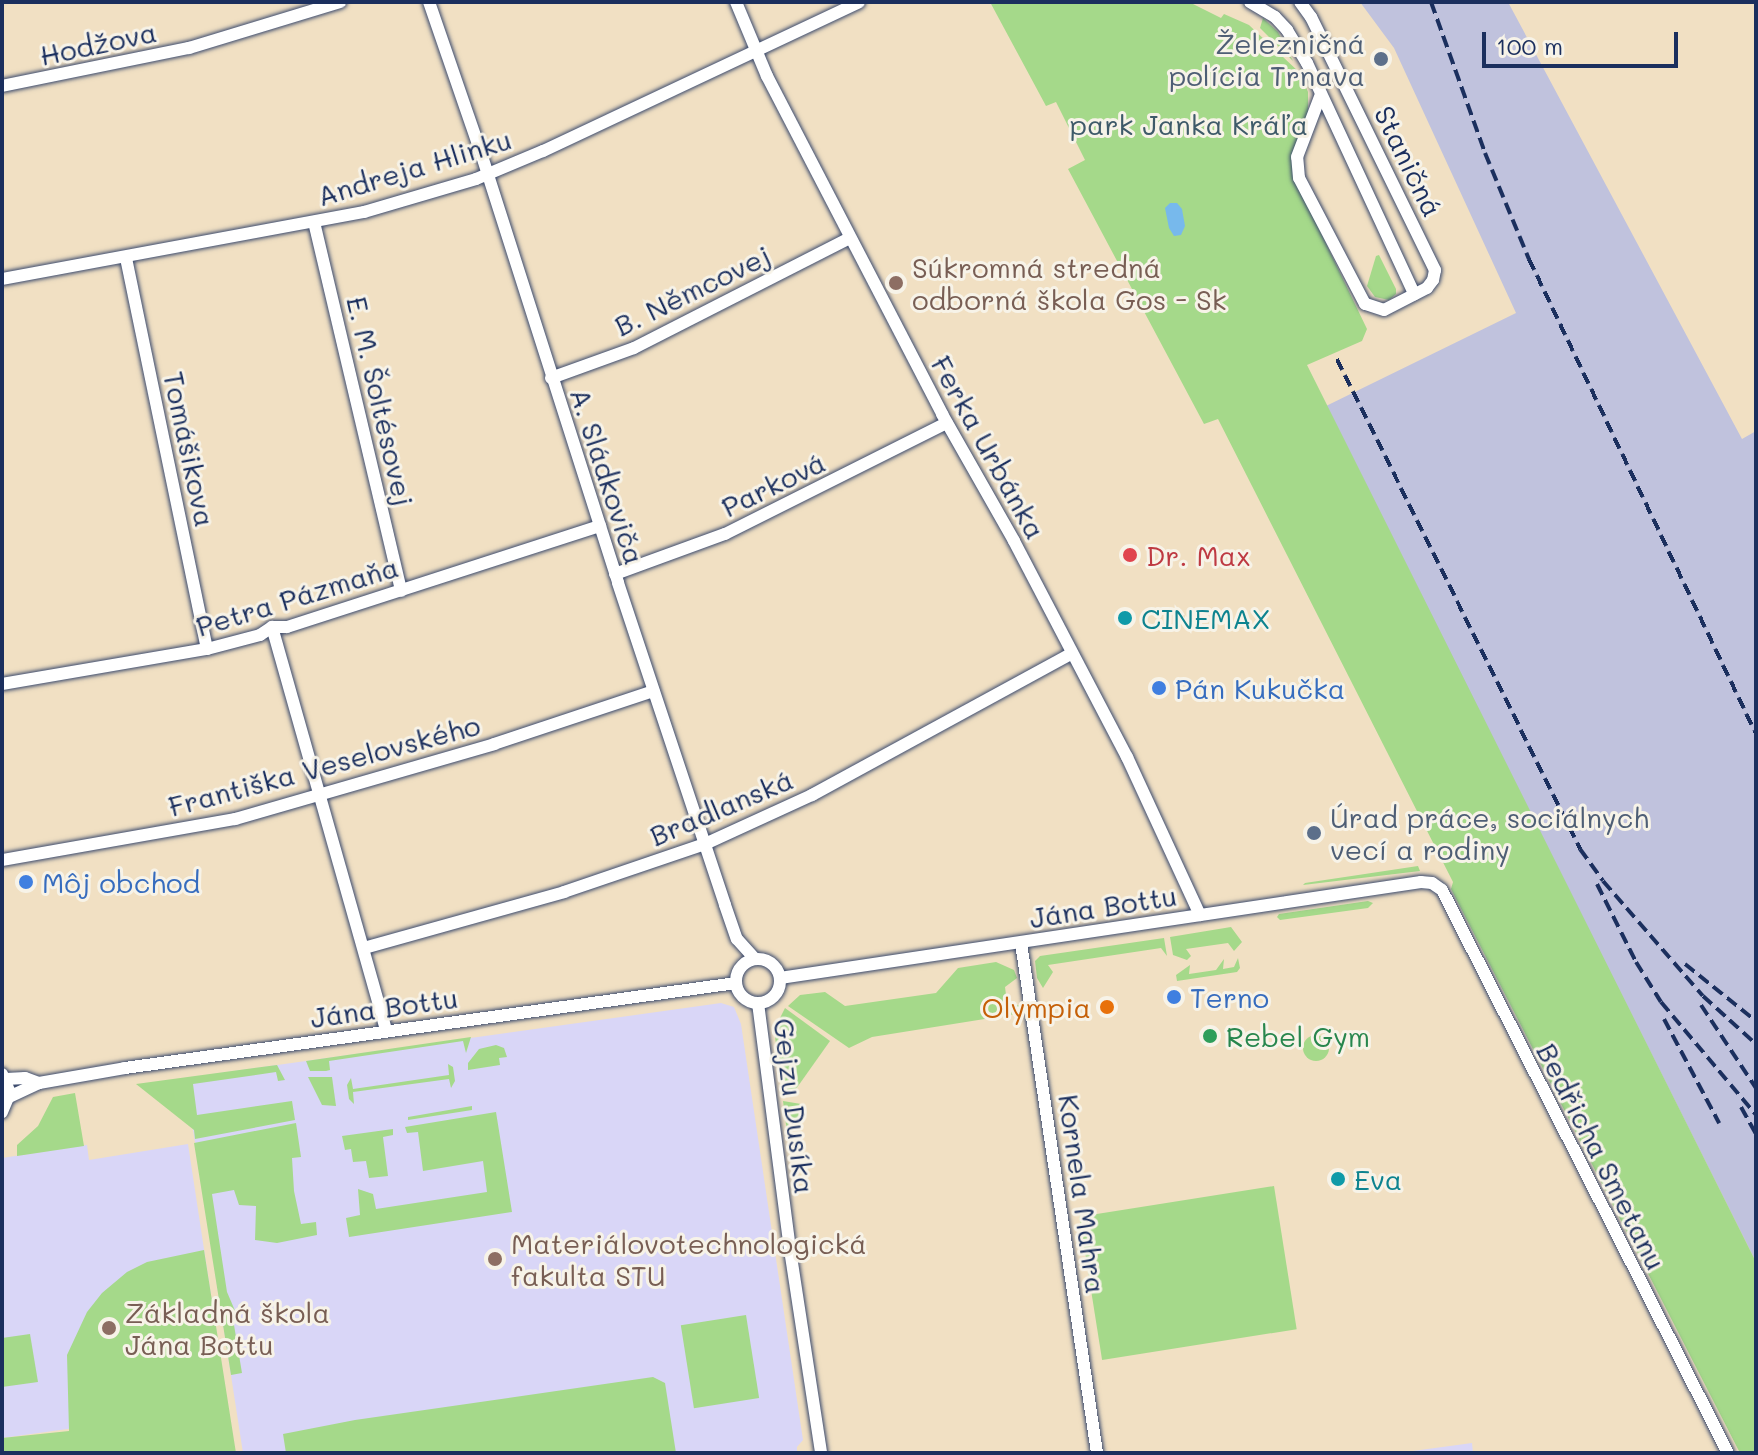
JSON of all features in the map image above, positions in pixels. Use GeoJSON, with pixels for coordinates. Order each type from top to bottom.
{"type":"FeatureCollection","features":[{"type":"Feature","properties":{"kind":"street","name":"Hodžova"},"geometry":{"type":"LineString","coordinates":[[2,86],[189,48],[340,2]]}},
{"type":"Feature","properties":{"kind":"street","name":"A. Sládkoviča"},"geometry":{"type":"LineString","coordinates":[[429,2],[489,175],[551,378],[734,931],[755,959]]}},
{"type":"Feature","properties":{"kind":"street","name":"Ferka Urbánka"},"geometry":{"type":"LineString","coordinates":[[736,2],[755,51],[850,238],[1127,757],[1200,915]]}},
{"type":"Feature","properties":{"kind":"street","name":"Andreja Hlinku"},"geometry":{"type":"LineString","coordinates":[[2,279],[364,212],[489,175],[859,2]]}},
{"type":"Feature","properties":{"kind":"street","name":"Staničná"},"geometry":{"type":"LineString","coordinates":[[1250,2],[1275,17],[1287,30],[1321,94],[1414,294],[1433,280],[1432,260],[1311,17],[1300,2]]}},
{"type":"Feature","properties":{"kind":"street"},"geometry":{"type":"LineString","coordinates":[[1321,94],[1297,157],[1299,178],[1365,304],[1384,310],[1414,294]]}},
{"type":"Feature","properties":{"kind":"street","name":"E. M. Šoltésovej"},"geometry":{"type":"LineString","coordinates":[[314,222],[401,591]]}},
{"type":"Feature","properties":{"kind":"street","name":"B. Němcovej"},"geometry":{"type":"LineString","coordinates":[[551,378],[634,348],[850,238]]}},
{"type":"Feature","properties":{"kind":"street","name":"Tomášikova"},"geometry":{"type":"LineString","coordinates":[[126,258],[207,649]]}},
{"type":"Feature","properties":{"kind":"street","name":"Parková"},"geometry":{"type":"LineString","coordinates":[[615,574],[725,534],[947,423]]}},
{"type":"Feature","properties":{"kind":"street","name":"Petra Pázmaňa"},"geometry":{"type":"LineString","coordinates":[[2,684],[207,649],[260,635],[272,627],[287,627],[600,526]]}},
{"type":"Feature","properties":{"kind":"street"},"geometry":{"type":"LineString","coordinates":[[272,627],[322,795],[386,1031]]}},
{"type":"Feature","properties":{"kind":"street","name":"Bradlanská"},"geometry":{"type":"LineString","coordinates":[[364,948],[564,892],[705,844],[812,795],[1072,653]]}},
{"type":"Feature","properties":{"kind":"street","name":"Františka Veselovského"},"geometry":{"type":"LineString","coordinates":[[2,860],[235,819],[494,744],[653,691]]}},
{"type":"Feature","properties":{"kind":"street","name":"Jána Bottu"},"geometry":{"type":"LineString","coordinates":[[780,978],[1432,883]]}},
{"type":"Feature","properties":{"kind":"street","name":"Bedřicha Smetanu"},"geometry":{"type":"LineString","coordinates":[[1432,883],[1442,890],[1728,1453]]}},
{"type":"Feature","properties":{"kind":"street","name":"Kornela Mahra"},"geometry":{"type":"LineString","coordinates":[[1021,943],[1097,1453]]}},
{"type":"Feature","properties":{"kind":"street"},"geometry":{"type":"LineString","coordinates":[[755,959],[773,964],[780,978],[774,996],[758,1003],[744,998],[736,983],[740,968],[755,959]]}},
{"type":"Feature","properties":{"kind":"street","name":"Jána Bottu"},"geometry":{"type":"LineString","coordinates":[[39,1083],[25,1078],[4,1077],[9,1097],[39,1083],[736,983]]}},
{"type":"Feature","properties":{"kind":"street","name":"Gejzu Dusíka"},"geometry":{"type":"LineString","coordinates":[[758,1003],[789,1243],[821,1453]]}},
{"type":"Feature","properties":{"kind":"street"},"geometry":{"type":"LineString","coordinates":[[2,1112],[9,1097]]}},
{"type":"Feature","properties":{"kind":"shaded area"},"geometry":{"type":"Polygon","coordinates":[[[1360,2],[1508,2],[1742,439],[1756,431],[1756,1262],[1326,406],[1516,313],[1394,48],[1360,2]]]}},
{"type":"Feature","properties":{"kind":"shaded area","name":"Materiálovotechnologická fakulta STU"},"geometry":{"type":"Polygon","coordinates":[[[721,1003],[734,1007],[741,1024],[803,1440],[797,1447],[797,1453],[243,1453],[185,1078],[721,1003]]]}},
{"type":"Feature","properties":{"kind":"shaded area","name":"Základná škola Jána Bottu"},"geometry":{"type":"Polygon","coordinates":[[[188,1144],[228,1407],[2,1438],[2,1158],[87,1145],[89,1160],[188,1144]]]}},
{"type":"Feature","properties":{"kind":"shaded area"},"geometry":{"type":"Polygon","coordinates":[[[1472,1443],[1473,1453],[1398,1453],[1472,1443]]]}},
{"type":"Feature","properties":{"kind":"green space","name":"park Janka Kráľa"},"geometry":{"type":"Polygon","coordinates":[[[990,2],[1189,2],[1221,18],[1224,14],[1249,25],[1300,73],[1308,92],[1308,114],[1294,177],[1367,329],[1362,341],[1307,365],[1756,1262],[1756,1453],[1740,1453],[1451,889],[1453,882],[1218,419],[1204,424],[1068,169],[1085,160],[1056,102],[1046,106],[990,2]]]}},
{"type":"Feature","properties":{"kind":"green space"},"geometry":{"type":"Polygon","coordinates":[[[1263,18],[1278,32],[1293,61],[1260,28],[1263,18]]]}},
{"type":"Feature","properties":{"kind":"green space"},"geometry":{"type":"Polygon","coordinates":[[[1379,255],[1396,289],[1396,294],[1389,300],[1375,297],[1367,286],[1376,256],[1379,255]]]}},
{"type":"Feature","properties":{"kind":"green space"},"geometry":{"type":"Polygon","coordinates":[[[1418,866],[1420,871],[1303,885],[1305,883],[1418,866]]]}},
{"type":"Feature","properties":{"kind":"green space"},"geometry":{"type":"Polygon","coordinates":[[[1368,901],[1373,903],[1368,908],[1280,920],[1277,917],[1279,914],[1368,901]]]}},
{"type":"Feature","properties":{"kind":"green space"},"geometry":{"type":"Polygon","coordinates":[[[1231,927],[1242,942],[1234,951],[1228,943],[1186,949],[1191,956],[1187,960],[1173,955],[1170,937],[1231,927]]]}},
{"type":"Feature","properties":{"kind":"green space"},"geometry":{"type":"Polygon","coordinates":[[[1164,938],[1167,956],[1161,948],[1048,965],[1053,972],[1043,988],[1037,978],[1035,961],[1040,956],[1164,938]]]}},
{"type":"Feature","properties":{"kind":"green space"},"geometry":{"type":"Polygon","coordinates":[[[1238,958],[1240,968],[1237,972],[1177,981],[1176,975],[1190,965],[1189,974],[1216,970],[1224,959],[1223,969],[1234,967],[1238,958]]]}},
{"type":"Feature","properties":{"kind":"green space"},"geometry":{"type":"Polygon","coordinates":[[[996,962],[1014,970],[1017,978],[1005,987],[1007,1002],[1021,1006],[1022,1013],[872,1037],[849,1048],[788,1006],[800,995],[825,992],[845,1006],[936,993],[958,968],[996,962]]]}},
{"type":"Feature","properties":{"kind":"green space"},"geometry":{"type":"Polygon","coordinates":[[[785,1008],[830,1041],[791,1096],[783,1094],[774,1030],[785,1008]]]}},
{"type":"Feature","properties":{"kind":"green space"},"geometry":{"type":"Polygon","coordinates":[[[1316,1035],[1325,1039],[1329,1048],[1325,1057],[1316,1061],[1307,1057],[1303,1048],[1307,1039],[1316,1035]]]}},
{"type":"Feature","properties":{"kind":"green space"},"geometry":{"type":"Polygon","coordinates":[[[471,1037],[466,1053],[463,1041],[329,1061],[330,1070],[326,1071],[310,1071],[306,1061],[471,1037]]]}},
{"type":"Feature","properties":{"kind":"green space"},"geometry":{"type":"Polygon","coordinates":[[[496,1045],[504,1048],[507,1057],[499,1058],[500,1065],[468,1070],[468,1063],[479,1049],[496,1045]]]}},
{"type":"Feature","properties":{"kind":"green space"},"geometry":{"type":"Polygon","coordinates":[[[448,1064],[453,1067],[455,1081],[451,1088],[449,1079],[353,1092],[354,1104],[349,1099],[347,1085],[351,1078],[353,1089],[449,1075],[448,1064]]]}},
{"type":"Feature","properties":{"kind":"green space"},"geometry":{"type":"Polygon","coordinates":[[[277,1065],[285,1080],[278,1081],[276,1072],[193,1084],[197,1115],[292,1101],[295,1120],[195,1139],[194,1130],[136,1084],[277,1065]]]}},
{"type":"Feature","properties":{"kind":"green space"},"geometry":{"type":"Polygon","coordinates":[[[308,1077],[332,1077],[336,1106],[322,1105],[308,1077]]]}},
{"type":"Feature","properties":{"kind":"green space"},"geometry":{"type":"Polygon","coordinates":[[[75,1093],[84,1146],[17,1156],[17,1145],[38,1126],[53,1097],[75,1093]]]}},
{"type":"Feature","properties":{"kind":"green space"},"geometry":{"type":"Polygon","coordinates":[[[783,1101],[801,1104],[804,1112],[787,1132],[783,1101]]]}},
{"type":"Feature","properties":{"kind":"green space"},"geometry":{"type":"Polygon","coordinates":[[[472,1106],[472,1110],[408,1120],[408,1117],[472,1106]]]}},
{"type":"Feature","properties":{"kind":"green space"},"geometry":{"type":"Polygon","coordinates":[[[496,1112],[512,1212],[349,1237],[346,1218],[360,1215],[358,1189],[373,1194],[376,1209],[487,1192],[483,1161],[423,1171],[418,1132],[407,1133],[405,1127],[496,1112]]]}},
{"type":"Feature","properties":{"kind":"green space"},"geometry":{"type":"Polygon","coordinates":[[[296,1123],[301,1157],[292,1158],[294,1191],[301,1224],[316,1222],[317,1235],[277,1243],[255,1240],[256,1206],[239,1205],[234,1190],[212,1194],[227,1292],[236,1313],[232,1313],[242,1373],[231,1375],[194,1143],[296,1123]]]}},
{"type":"Feature","properties":{"kind":"green space"},"geometry":{"type":"Polygon","coordinates":[[[393,1129],[393,1135],[383,1137],[388,1176],[369,1178],[366,1161],[353,1162],[351,1149],[345,1150],[342,1136],[393,1129]]]}},
{"type":"Feature","properties":{"kind":"green space"},"geometry":{"type":"Polygon","coordinates":[[[1274,1186],[1297,1329],[1102,1360],[1079,1217],[1274,1186]]]}},
{"type":"Feature","properties":{"kind":"green space"},"geometry":{"type":"Polygon","coordinates":[[[204,1250],[236,1453],[2,1453],[2,1438],[69,1431],[67,1355],[87,1312],[102,1293],[127,1272],[147,1262],[204,1250]]]}},
{"type":"Feature","properties":{"kind":"green space"},"geometry":{"type":"Polygon","coordinates":[[[746,1315],[759,1398],[694,1408],[681,1325],[746,1315]]]}},
{"type":"Feature","properties":{"kind":"green space"},"geometry":{"type":"Polygon","coordinates":[[[30,1334],[38,1382],[2,1387],[2,1338],[30,1334]]]}},
{"type":"Feature","properties":{"kind":"green space"},"geometry":{"type":"Polygon","coordinates":[[[653,1377],[665,1383],[676,1453],[286,1453],[283,1434],[355,1420],[653,1377]]]}},
{"type":"Feature","properties":{"kind":"water"},"geometry":{"type":"Polygon","coordinates":[[[1170,203],[1177,203],[1182,209],[1185,226],[1181,235],[1174,236],[1169,228],[1165,208],[1170,203]]]}},
{"type":"Feature","properties":{"kind":"railway"},"geometry":{"type":"LineString","coordinates":[[1431,2],[1485,153],[1529,259],[1756,734]]}},
{"type":"Feature","properties":{"kind":"railway"},"geometry":{"type":"LineString","coordinates":[[1337,359],[1580,849],[1603,881],[1703,996],[1756,1044]]}},
{"type":"Feature","properties":{"kind":"railway"},"geometry":{"type":"LineString","coordinates":[[1597,884],[1636,962],[1661,1002],[1756,1115]]}},
{"type":"Feature","properties":{"kind":"railway"},"geometry":{"type":"LineString","coordinates":[[1685,964],[1756,1021]]}},
{"type":"Feature","properties":{"kind":"railway"},"geometry":{"type":"LineString","coordinates":[[1701,1005],[1756,1088]]}},
{"type":"Feature","properties":{"kind":"railway"},"geometry":{"type":"LineString","coordinates":[[1664,1019],[1719,1123]]}},
{"type":"Feature","properties":{"kind":"railway"},"geometry":{"type":"LineString","coordinates":[[1741,1107],[1756,1134]]}},
{"type":"Feature","properties":{"kind":"place","name":"Železničná polícia Trnava"},"geometry":{"type":"Point","coordinates":[1381,59]}},
{"type":"Feature","properties":{"kind":"place","name":"Súkromná stredná odborná škola Gos - Sk"},"geometry":{"type":"Point","coordinates":[896,283]}},
{"type":"Feature","properties":{"kind":"place","name":"Dr. Max"},"geometry":{"type":"Point","coordinates":[1130,555]}},
{"type":"Feature","properties":{"kind":"place","name":"CINEMAX"},"geometry":{"type":"Point","coordinates":[1125,618]}},
{"type":"Feature","properties":{"kind":"place","name":"Pán Kukučka"},"geometry":{"type":"Point","coordinates":[1159,688]}},
{"type":"Feature","properties":{"kind":"place","name":"Úrad práce, sociálnych vecí a rodiny"},"geometry":{"type":"Point","coordinates":[1314,833]}},
{"type":"Feature","properties":{"kind":"place","name":"Môj obchod"},"geometry":{"type":"Point","coordinates":[26,882]}},
{"type":"Feature","properties":{"kind":"place","name":"Terno"},"geometry":{"type":"Point","coordinates":[1174,997]}},
{"type":"Feature","properties":{"kind":"place","name":"Olympia"},"geometry":{"type":"Point","coordinates":[1107,1007]}},
{"type":"Feature","properties":{"kind":"place","name":"Rebel Gym"},"geometry":{"type":"Point","coordinates":[1210,1036]}},
{"type":"Feature","properties":{"kind":"place","name":"Eva"},"geometry":{"type":"Point","coordinates":[1338,1179]}},
{"type":"Feature","properties":{"kind":"place","name":"Materiálovotechnologická fakulta STU"},"geometry":{"type":"Point","coordinates":[495,1259]}},
{"type":"Feature","properties":{"kind":"place","name":"Základná škola Jána Bottu"},"geometry":{"type":"Point","coordinates":[109,1328]}}]}
